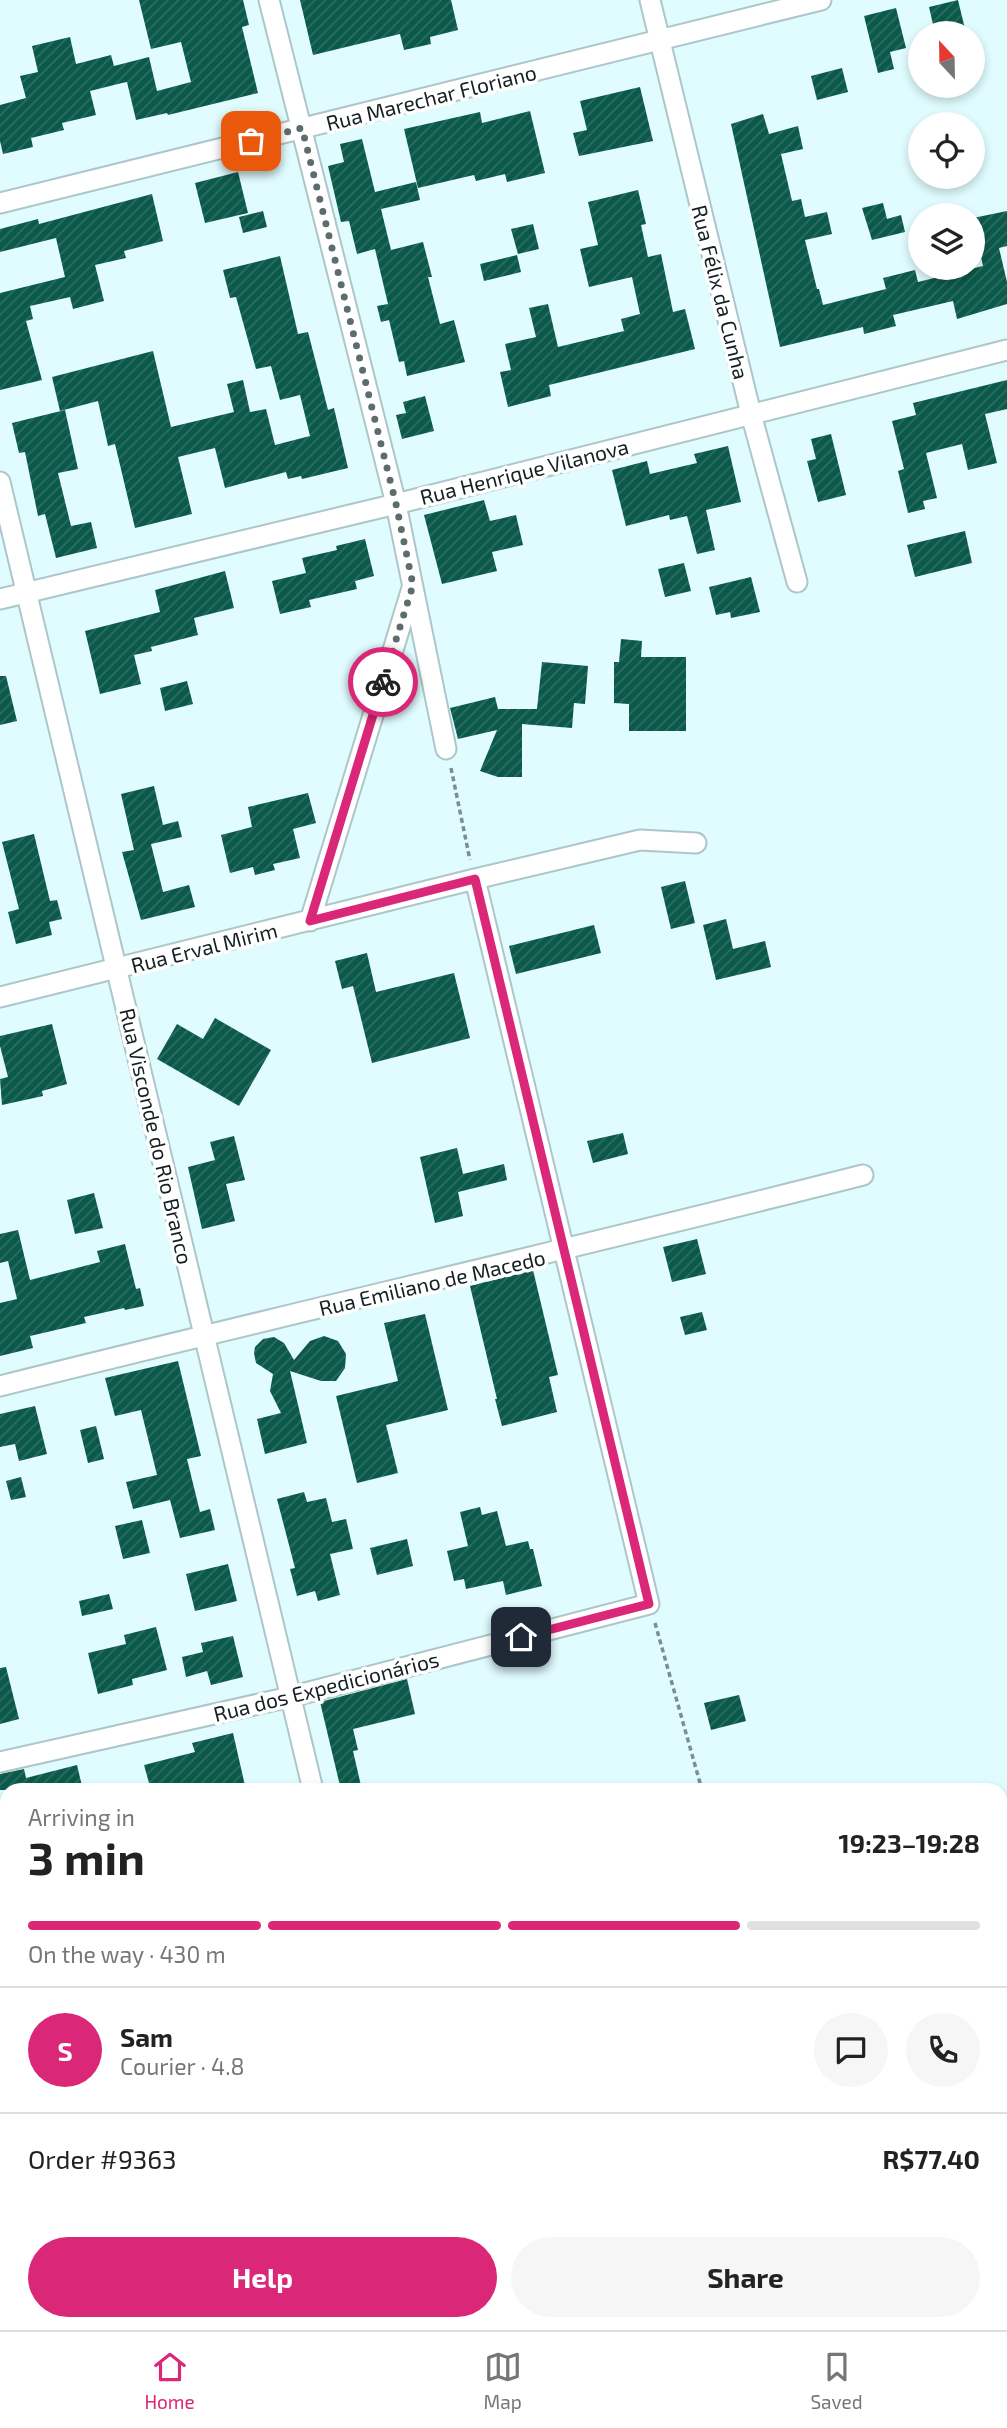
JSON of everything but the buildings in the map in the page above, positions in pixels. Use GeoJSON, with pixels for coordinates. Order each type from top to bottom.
{"type":"FeatureCollection","features":[{"type":"Feature","properties":{"kind":"street"},"geometry":{"type":"LineString","coordinates":[[270,0],[396,504],[446,749]]}},
{"type":"Feature","properties":{"kind":"street","name":"Rua Félix da Cunha"},"geometry":{"type":"LineString","coordinates":[[650,0],[751,414],[797,582]]}},
{"type":"Feature","properties":{"kind":"street","name":"Rua Marechar Floriano"},"geometry":{"type":"LineString","coordinates":[[0,203],[821,0]]}},
{"type":"Feature","properties":{"kind":"street","name":"Rua Henrique Vilanova"},"geometry":{"type":"LineString","coordinates":[[0,599],[396,504],[1007,350]]}},
{"type":"Feature","properties":{"kind":"street","name":"Rua Visconde do Rio Branco"},"geometry":{"type":"LineString","coordinates":[[0,482],[311,1783]]}},
{"type":"Feature","properties":{"kind":"street"},"geometry":{"type":"LineString","coordinates":[[310,921],[413,585]]}},
{"type":"Feature","properties":{"kind":"street","name":"Rua Erval Mirim"},"geometry":{"type":"LineString","coordinates":[[0,996],[640,840],[696,843]]}},
{"type":"Feature","properties":{"kind":"street"},"geometry":{"type":"LineString","coordinates":[[475,879],[649,1604]]}},
{"type":"Feature","properties":{"kind":"street","name":"Rua Emiliano de Macedo"},"geometry":{"type":"LineString","coordinates":[[0,1387],[204,1335],[564,1251],[863,1175]]}},
{"type":"Feature","properties":{"kind":"street","name":"Rua dos Expedicionários"},"geometry":{"type":"LineString","coordinates":[[0,1762],[290,1697],[649,1604]]}},
{"type":"Feature","properties":{"kind":"path"},"geometry":{"type":"LineString","coordinates":[[446,749],[475,879]]}},
{"type":"Feature","properties":{"kind":"path"},"geometry":{"type":"LineString","coordinates":[[649,1604],[700,1783]]}},
{"type":"Feature","properties":{"kind":"way so far"},"geometry":{"type":"LineString","coordinates":[[251,141],[302,128],[396,504],[413,585],[383,682]]}},
{"type":"Feature","properties":{"kind":"route"},"geometry":{"type":"LineString","coordinates":[[383,682],[310,921],[475,879],[649,1604],[521,1637]]}}]}
